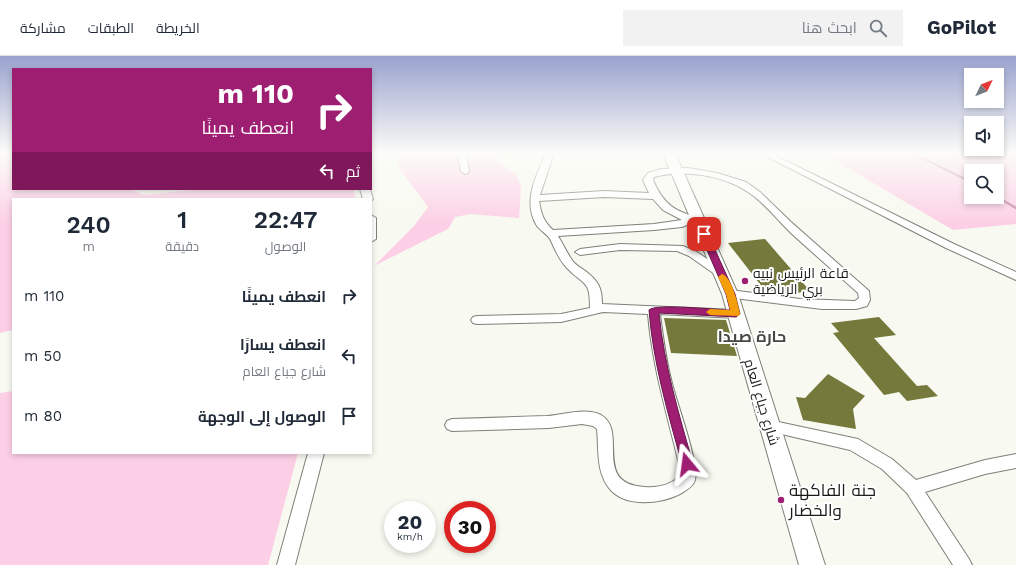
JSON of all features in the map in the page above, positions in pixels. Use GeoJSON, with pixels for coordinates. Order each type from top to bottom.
{"type":"FeatureCollection","features":[{"type":"Feature","properties":{"kind":"main road","name":"شارع جباع العام"},"geometry":{"type":"LineString","coordinates":[[680,177],[694,221],[730,294],[812,565]]}},
{"type":"Feature","properties":{"kind":"street"},"geometry":{"type":"LineString","coordinates":[[541,177],[534,198],[536,214],[542,225],[550,233],[568,263],[576,271],[585,276],[596,290],[596,310]]}},
{"type":"Feature","properties":{"kind":"street"},"geometry":{"type":"LineString","coordinates":[[650,177],[648,180],[655,196],[672,212],[694,221]]}},
{"type":"Feature","properties":{"kind":"street"},"geometry":{"type":"LineString","coordinates":[[717,177],[724,178],[752,190],[787,224],[863,291],[864,300],[863,303],[857,306],[842,306],[730,294]]}},
{"type":"Feature","properties":{"kind":"street"},"geometry":{"type":"LineString","coordinates":[[812,177],[950,246],[1016,276]]}},
{"type":"Feature","properties":{"kind":"street"},"geometry":{"type":"LineString","coordinates":[[534,198],[604,194],[655,196]]}},
{"type":"Feature","properties":{"kind":"street"},"geometry":{"type":"LineString","coordinates":[[550,233],[654,227],[694,221]]}},
{"type":"Feature","properties":{"kind":"street"},"geometry":{"type":"LineString","coordinates":[[580,252],[620,247],[679,248],[693,254],[720,272]]}},
{"type":"Feature","properties":{"kind":"street"},"geometry":{"type":"LineString","coordinates":[[477,320],[560,318],[603,308],[680,310],[736,314]]}},
{"type":"Feature","properties":{"kind":"street"},"geometry":{"type":"LineString","coordinates":[[452,425],[549,422],[582,418],[597,420],[604,427],[607,463],[614,483],[623,489],[642,495],[659,494],[675,490],[687,480],[687,464],[665,382],[656,333],[654,310]]}},
{"type":"Feature","properties":{"kind":"street"},"geometry":{"type":"LineString","coordinates":[[769,426],[854,444],[887,464],[913,488],[963,565]]}},
{"type":"Feature","properties":{"kind":"street"},"geometry":{"type":"LineString","coordinates":[[286,565],[316,454]]}},
{"type":"Feature","properties":{"kind":"street"},"geometry":{"type":"LineString","coordinates":[[913,488],[1016,461]]}},
{"type":"Feature","properties":{"kind":"shaded area"},"geometry":{"type":"Polygon","coordinates":[[[0,177],[12,177],[12,190],[132,190],[144,195],[192,190],[354,190],[355,198],[12,198],[12,330],[0,333],[0,177]]]}},
{"type":"Feature","properties":{"kind":"shaded area"},"geometry":{"type":"Polygon","coordinates":[[[406,177],[517,177],[521,187],[519,218],[471,214],[455,217],[448,229],[374,266],[414,226],[428,207],[406,177]]]}},
{"type":"Feature","properties":{"kind":"shaded area"},"geometry":{"type":"Polygon","coordinates":[[[862,177],[964,177],[964,204],[1004,204],[1004,177],[1016,177],[1016,224],[953,230],[862,177]]]}},
{"type":"Feature","properties":{"kind":"shaded area"},"geometry":{"type":"Polygon","coordinates":[[[12,391],[12,454],[298,454],[268,565],[0,565],[0,393],[12,391]]]}},
{"type":"Feature","properties":{"kind":"building"},"geometry":{"type":"Polygon","coordinates":[[[765,239],[810,291],[782,295],[767,293],[728,243],[765,239]]]}},
{"type":"Feature","properties":{"kind":"building"},"geometry":{"type":"Polygon","coordinates":[[[879,317],[896,335],[874,338],[917,386],[927,385],[938,396],[907,401],[899,392],[884,395],[833,333],[839,332],[831,323],[879,317]]]}},
{"type":"Feature","properties":{"kind":"building"},"geometry":{"type":"Polygon","coordinates":[[[664,318],[726,320],[737,356],[671,353],[664,318]]]}},
{"type":"Feature","properties":{"kind":"building"},"geometry":{"type":"Polygon","coordinates":[[[828,374],[865,396],[853,409],[856,429],[803,420],[796,397],[805,398],[828,374]]]}},
{"type":"Feature","properties":{"kind":"waterway"},"geometry":{"type":"LineString","coordinates":[[960,177],[964,179]]}},
{"type":"Feature","properties":{"kind":"waterway"},"geometry":{"type":"LineString","coordinates":[[1004,201],[1016,208]]}},
{"type":"Feature","properties":{"kind":"slow traffic"},"geometry":{"type":"LineString","coordinates":[[710,312],[736,314],[730,294],[722,277]]}},
{"type":"Feature","properties":{"kind":"place","name":"قاعة الرئيس نبيه بري الرياضية"},"geometry":{"type":"Point","coordinates":[745,281]}},
{"type":"Feature","properties":{"kind":"place","name":"جنة الفاكهة والخضار"},"geometry":{"type":"Point","coordinates":[781,500]}},
{"type":"Feature","properties":{"kind":"district","name":"حارة صيدا"},"geometry":{"type":"Point","coordinates":[752,336]}},
{"type":"Feature","properties":{"kind":"route"},"geometry":{"type":"LineString","coordinates":[[687,464],[665,382],[656,333],[654,310],[680,310],[736,314],[730,294],[704,234]]}}]}
